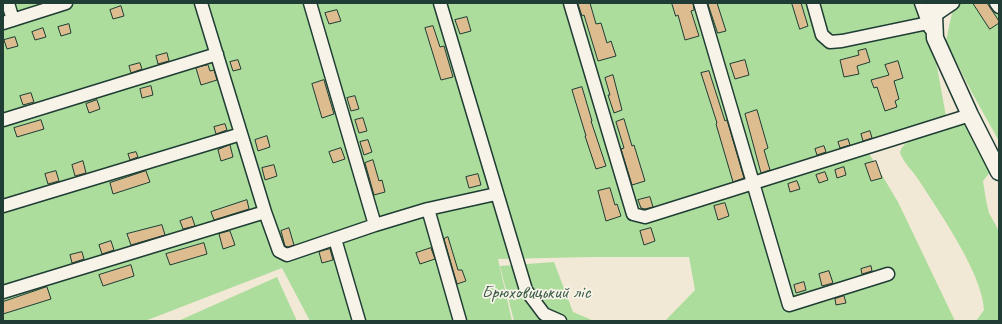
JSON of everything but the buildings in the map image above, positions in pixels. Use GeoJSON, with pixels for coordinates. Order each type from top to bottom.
{"type":"FeatureCollection","features":[{"type":"Feature","properties":{"kind":"street"},"geometry":{"type":"LineString","coordinates":[[8,3],[8,21],[66,3]]}},
{"type":"Feature","properties":{"kind":"street"},"geometry":{"type":"LineString","coordinates":[[201,3],[265,212],[279,251],[286,255],[428,209],[496,194]]}},
{"type":"Feature","properties":{"kind":"street"},"geometry":{"type":"LineString","coordinates":[[310,3],[376,225]]}},
{"type":"Feature","properties":{"kind":"street"},"geometry":{"type":"LineString","coordinates":[[440,3],[526,290],[544,314],[560,321]]}},
{"type":"Feature","properties":{"kind":"street"},"geometry":{"type":"LineString","coordinates":[[570,3],[633,214],[645,217],[970,115]]}},
{"type":"Feature","properties":{"kind":"street"},"geometry":{"type":"LineString","coordinates":[[700,3],[789,305],[888,274]]}},
{"type":"Feature","properties":{"kind":"street"},"geometry":{"type":"LineString","coordinates":[[813,3],[822,35],[830,42],[842,41],[933,14],[954,3]]}},
{"type":"Feature","properties":{"kind":"street"},"geometry":{"type":"LineString","coordinates":[[921,3],[933,14],[935,38],[970,115],[999,172]]}},
{"type":"Feature","properties":{"kind":"street"},"geometry":{"type":"LineString","coordinates":[[996,3],[999,7]]}},
{"type":"Feature","properties":{"kind":"street"},"geometry":{"type":"LineString","coordinates":[[3,120],[217,54]]}},
{"type":"Feature","properties":{"kind":"street"},"geometry":{"type":"LineString","coordinates":[[3,206],[241,134]]}},
{"type":"Feature","properties":{"kind":"street"},"geometry":{"type":"LineString","coordinates":[[428,209],[460,321]]}},
{"type":"Feature","properties":{"kind":"street"},"geometry":{"type":"LineString","coordinates":[[3,292],[265,212]]}},
{"type":"Feature","properties":{"kind":"street"},"geometry":{"type":"LineString","coordinates":[[334,239],[358,321]]}},
{"type":"Feature","properties":{"kind":"green space"},"geometry":{"type":"Polygon","coordinates":[[[3,3],[923,3],[946,116],[867,150],[898,202],[955,321],[665,321],[695,290],[689,257],[592,257],[498,259],[512,321],[310,321],[282,268],[145,321],[3,321],[3,3]]]}},
{"type":"Feature","properties":{"kind":"green space"},"geometry":{"type":"Polygon","coordinates":[[[954,3],[999,3],[999,141],[971,91],[946,41],[954,3]]]}},
{"type":"Feature","properties":{"kind":"green space"},"geometry":{"type":"Polygon","coordinates":[[[960,123],[967,125],[991,171],[983,181],[989,213],[999,231],[999,321],[976,321],[984,310],[982,295],[968,261],[947,225],[900,153],[908,142],[916,137],[960,123]]]}},
{"type":"Feature","properties":{"kind":"green space","name":"Брюховицький ліс"},"geometry":{"type":"Polygon","coordinates":[[[554,262],[573,312],[594,321],[514,321],[500,266],[554,262]]]}},
{"type":"Feature","properties":{"kind":"green space"},"geometry":{"type":"Polygon","coordinates":[[[277,277],[297,321],[178,321],[277,277]]]}}]}
